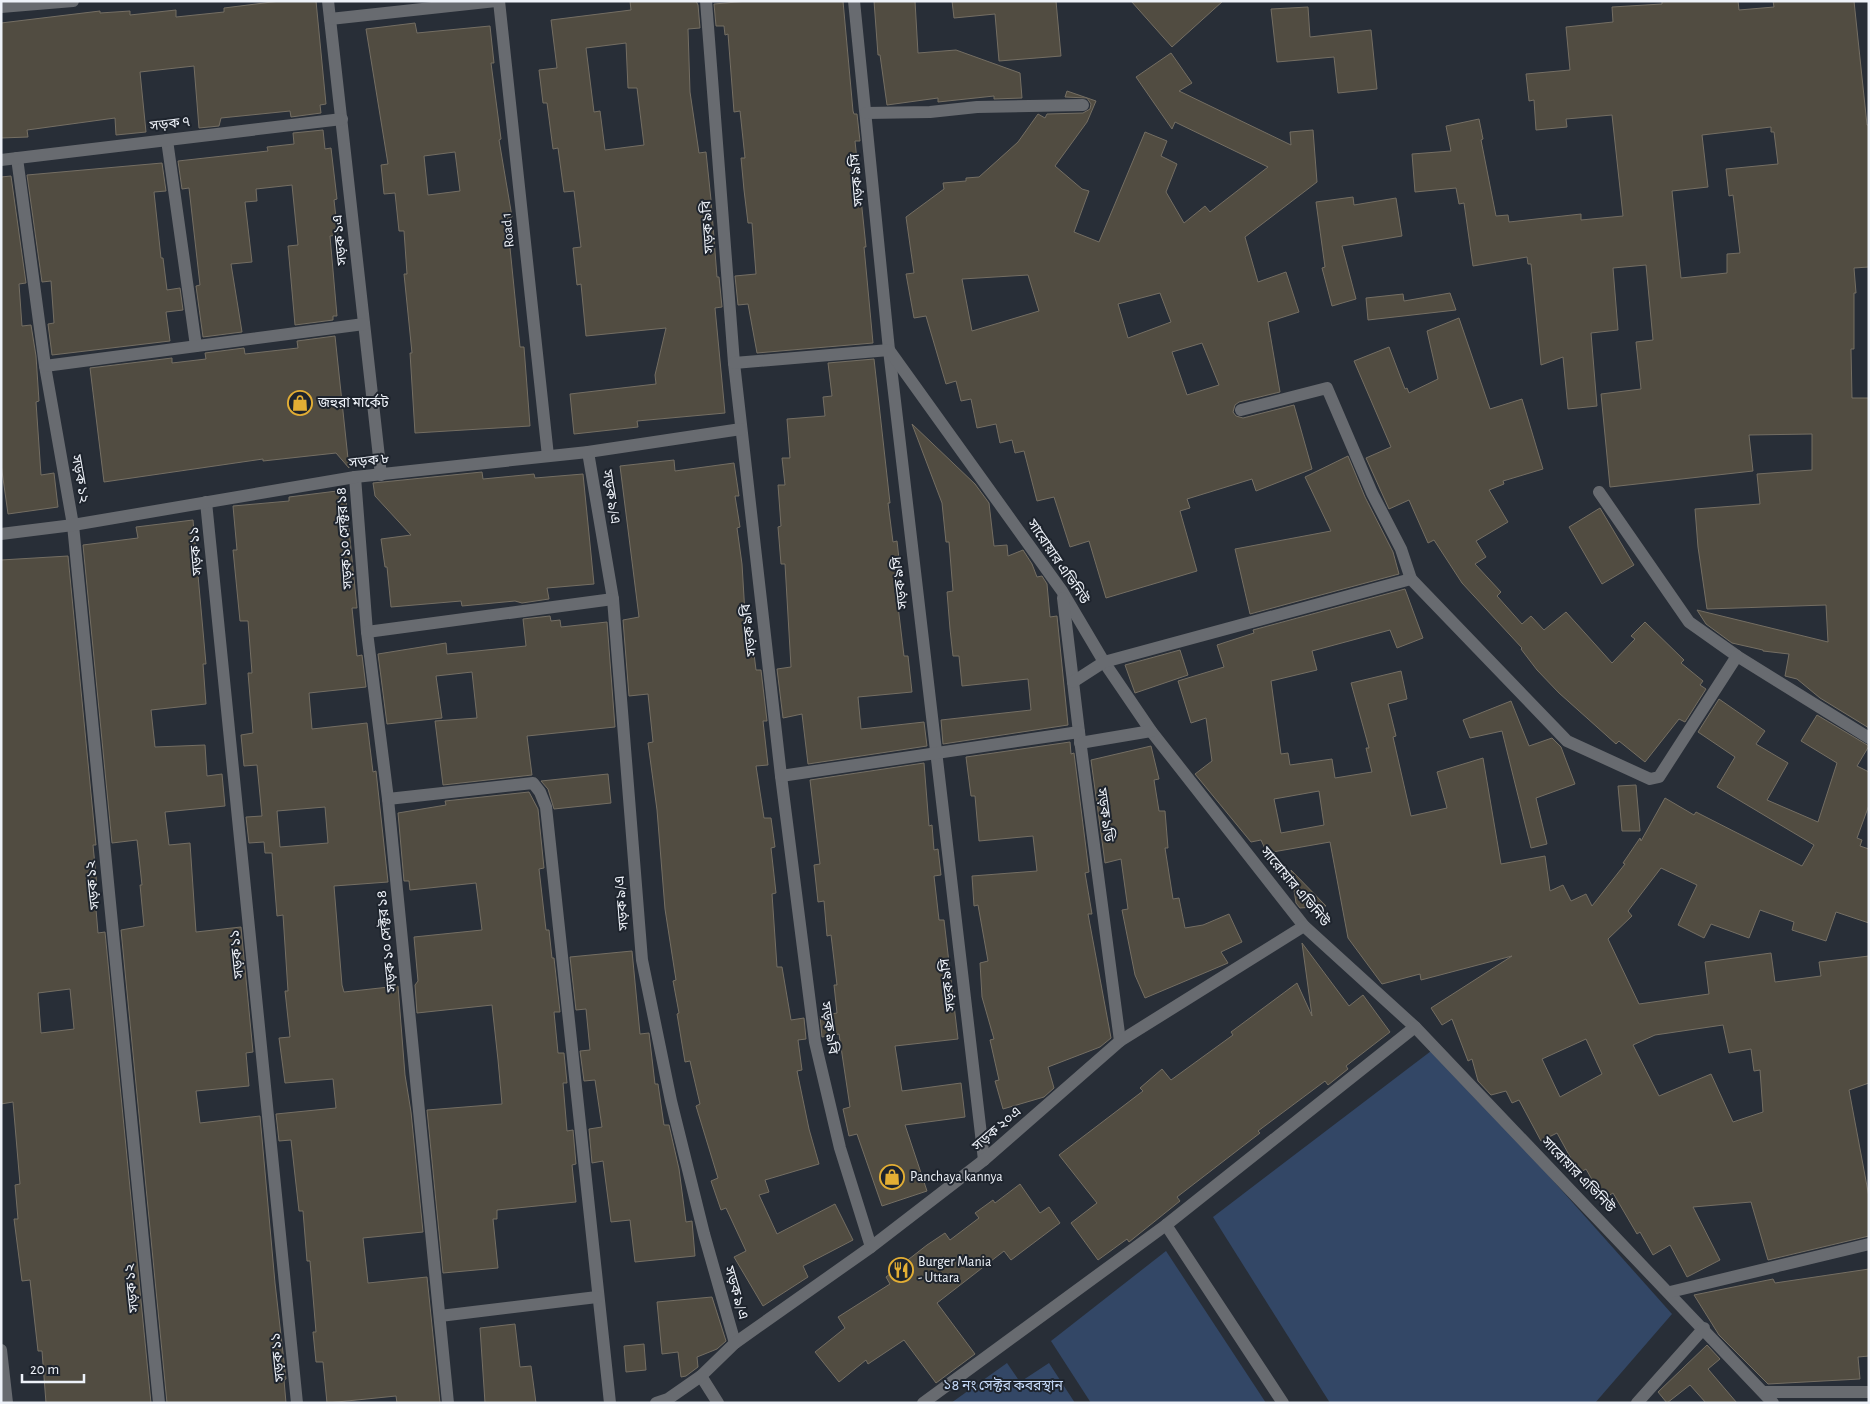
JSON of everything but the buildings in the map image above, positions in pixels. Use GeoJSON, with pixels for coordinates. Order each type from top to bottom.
{"type":"FeatureCollection","features":[{"type":"Feature","properties":{"kind":"street"},"geometry":{"type":"LineString","coordinates":[[1,7],[72,1]]}},
{"type":"Feature","properties":{"kind":"street","name":"সড়ক ১এ"},"geometry":{"type":"LineString","coordinates":[[328,1],[381,475]]}},
{"type":"Feature","properties":{"kind":"street"},"geometry":{"type":"LineString","coordinates":[[330,19],[497,1]]}},
{"type":"Feature","properties":{"kind":"street","name":"Road 1"},"geometry":{"type":"LineString","coordinates":[[497,1],[548,456]]}},
{"type":"Feature","properties":{"kind":"street","name":"সড়ক ৯বি"},"geometry":{"type":"LineString","coordinates":[[706,1],[734,363],[781,776],[815,1042],[840,1148],[871,1247]]}},
{"type":"Feature","properties":{"kind":"street","name":"সড়ক ৯সি"},"geometry":{"type":"LineString","coordinates":[[854,1],[889,350],[984,1160]]}},
{"type":"Feature","properties":{"kind":"street"},"geometry":{"type":"LineString","coordinates":[[866,113],[930,112],[977,107],[1083,105]]}},
{"type":"Feature","properties":{"kind":"street","name":"সড়ক ৭"},"geometry":{"type":"LineString","coordinates":[[1,160],[342,118]]}},
{"type":"Feature","properties":{"kind":"street"},"geometry":{"type":"LineString","coordinates":[[167,140],[196,346]]}},
{"type":"Feature","properties":{"kind":"street","name":"সড়ক ১২"},"geometry":{"type":"LineString","coordinates":[[17,158],[45,366],[73,525],[159,1403]]}},
{"type":"Feature","properties":{"kind":"street"},"geometry":{"type":"LineString","coordinates":[[45,366],[364,324]]}},
{"type":"Feature","properties":{"kind":"street"},"geometry":{"type":"LineString","coordinates":[[734,363],[889,350]]}},
{"type":"Feature","properties":{"kind":"street","name":"সারোয়ার এভিনিউ"},"geometry":{"type":"LineString","coordinates":[[889,350],[1062,591],[1104,662],[1151,731],[1304,926],[1415,1027],[1670,1292],[1773,1403]]}},
{"type":"Feature","properties":{"kind":"street"},"geometry":{"type":"LineString","coordinates":[[1241,410],[1327,388],[1372,493],[1401,550],[1411,579],[1567,741],[1650,779],[1659,776],[1737,656]]}},
{"type":"Feature","properties":{"kind":"street","name":"সড়ক ৮"},"geometry":{"type":"LineString","coordinates":[[1,534],[73,525],[355,477],[588,452],[741,429]]}},
{"type":"Feature","properties":{"kind":"street","name":"সড়ক ৯/এ"},"geometry":{"type":"LineString","coordinates":[[588,452],[613,599],[642,960],[671,1101],[704,1234],[735,1343]]}},
{"type":"Feature","properties":{"kind":"street","name":"সড়ক ১০ সেক্টর ১৪"},"geometry":{"type":"LineString","coordinates":[[355,477],[367,632],[388,799],[448,1403]]}},
{"type":"Feature","properties":{"kind":"street"},"geometry":{"type":"LineString","coordinates":[[1599,492],[1690,622],[1737,656],[1869,738]]}},
{"type":"Feature","properties":{"kind":"street","name":"সড়ক ১১"},"geometry":{"type":"LineString","coordinates":[[206,502],[297,1403]]}},
{"type":"Feature","properties":{"kind":"street"},"geometry":{"type":"LineString","coordinates":[[1073,682],[1104,662],[1411,579]]}},
{"type":"Feature","properties":{"kind":"street","name":"সড়ক ৯ডি"},"geometry":{"type":"LineString","coordinates":[[1062,591],[1079,738],[1120,1042]]}},
{"type":"Feature","properties":{"kind":"street"},"geometry":{"type":"LineString","coordinates":[[367,632],[613,599]]}},
{"type":"Feature","properties":{"kind":"street"},"geometry":{"type":"LineString","coordinates":[[781,776],[935,754],[1151,731]]}},
{"type":"Feature","properties":{"kind":"street"},"geometry":{"type":"LineString","coordinates":[[388,799],[533,783],[540,792],[546,806],[597,1297],[610,1403]]}},
{"type":"Feature","properties":{"kind":"street","name":"সড়ক ২০এ"},"geometry":{"type":"LineString","coordinates":[[662,1401],[701,1376],[735,1343],[871,1247],[984,1160],[1120,1042],[1304,926]]}},
{"type":"Feature","properties":{"kind":"street"},"geometry":{"type":"LineString","coordinates":[[923,1403],[1166,1225],[1415,1027]]}},
{"type":"Feature","properties":{"kind":"street"},"geometry":{"type":"LineString","coordinates":[[1166,1225],[1283,1403]]}},
{"type":"Feature","properties":{"kind":"street"},"geometry":{"type":"LineString","coordinates":[[1670,1292],[1869,1244]]}},
{"type":"Feature","properties":{"kind":"street"},"geometry":{"type":"LineString","coordinates":[[440,1316],[597,1297]]}},
{"type":"Feature","properties":{"kind":"street"},"geometry":{"type":"LineString","coordinates":[[1637,1403],[1704,1328]]}},
{"type":"Feature","properties":{"kind":"street"},"geometry":{"type":"LineString","coordinates":[[1,1350],[7,1403]]}},
{"type":"Feature","properties":{"kind":"street"},"geometry":{"type":"LineString","coordinates":[[701,1376],[718,1403]]}},
{"type":"Feature","properties":{"kind":"street"},"geometry":{"type":"LineString","coordinates":[[1764,1392],[1869,1392]]}},
{"type":"Feature","properties":{"kind":"green space"},"geometry":{"type":"Polygon","coordinates":[[[1435,1048],[1672,1314],[1595,1403],[1330,1403],[1213,1217],[1435,1048]]]}},
{"type":"Feature","properties":{"kind":"green space"},"geometry":{"type":"Polygon","coordinates":[[[1166,1251],[1266,1403],[1091,1403],[1051,1341],[1166,1251]]]}},
{"type":"Feature","properties":{"kind":"green space","name":"১৪ নং সেক্টর কবরস্থান"},"geometry":{"type":"Polygon","coordinates":[[[1007,1363],[1020,1382],[1049,1363],[1075,1403],[951,1403],[1007,1363]]]}},
{"type":"Feature","properties":{"kind":"place","name":"জহুরা মার্কেট"},"geometry":{"type":"Point","coordinates":[300,403]}},
{"type":"Feature","properties":{"kind":"place","name":"Panchaya kannya"},"geometry":{"type":"Point","coordinates":[892,1177]}},
{"type":"Feature","properties":{"kind":"place","name":"Burger Mania - Uttara"},"geometry":{"type":"Point","coordinates":[901,1270]}}]}
